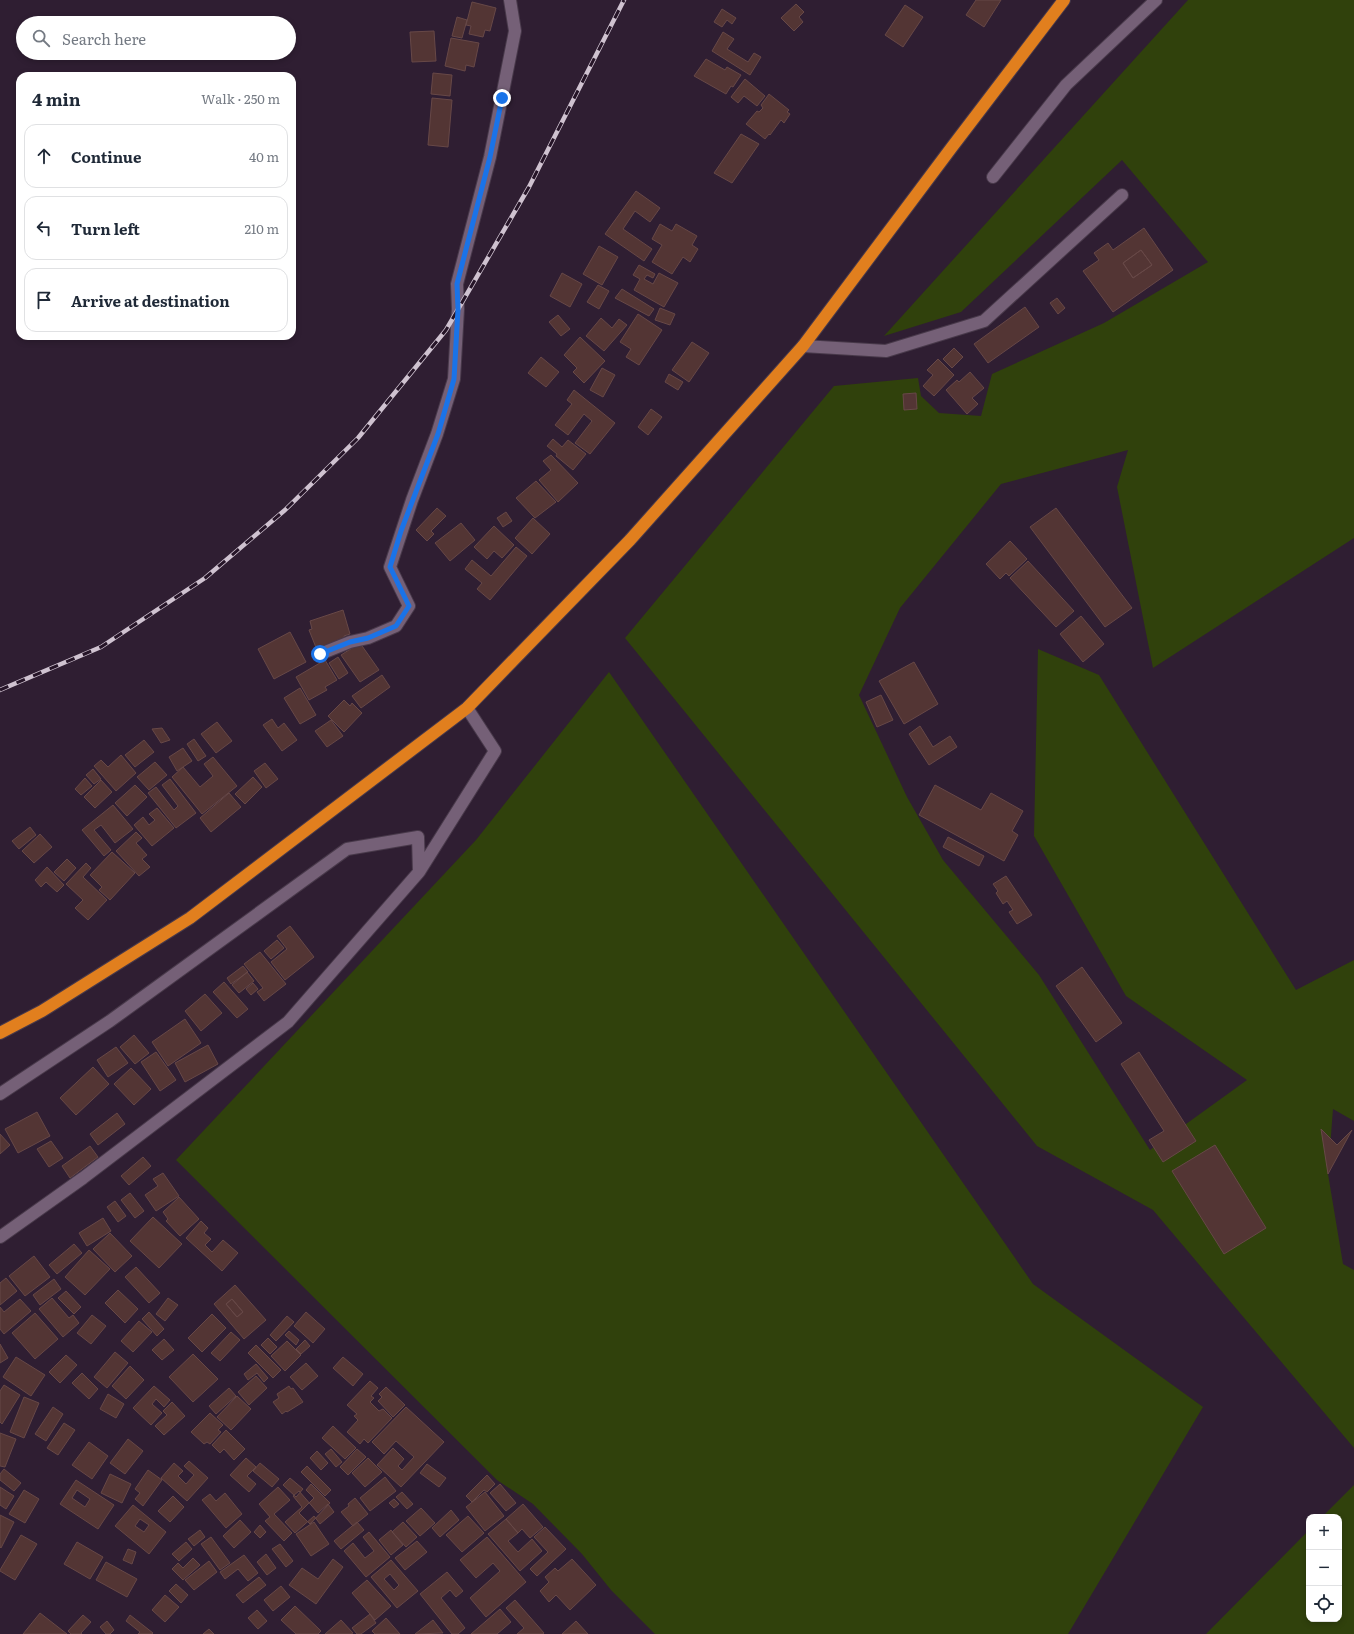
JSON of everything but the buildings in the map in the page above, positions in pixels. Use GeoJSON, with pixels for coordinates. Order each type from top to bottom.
{"type":"FeatureCollection","features":[{"type":"Feature","properties":{"kind":"highway"},"geometry":{"type":"LineString","coordinates":[[0,1033],[42,1011],[190,918],[467,708],[630,540],[803,346],[1064,0]]}},
{"type":"Feature","properties":{"kind":"street"},"geometry":{"type":"LineString","coordinates":[[320,654],[350,642],[368,638],[396,626],[409,606],[390,567],[410,506],[438,434],[454,379],[458,309],[457,284],[490,157],[515,31],[510,0]]}},
{"type":"Feature","properties":{"kind":"street"},"geometry":{"type":"LineString","coordinates":[[993,177],[1066,85],[1156,0]]}},
{"type":"Feature","properties":{"kind":"street"},"geometry":{"type":"LineString","coordinates":[[803,346],[886,351],[984,321],[1122,195]]}},
{"type":"Feature","properties":{"kind":"street"},"geometry":{"type":"LineString","coordinates":[[0,1237],[83,1178],[288,1022],[419,872],[495,752],[467,708]]}},
{"type":"Feature","properties":{"kind":"street"},"geometry":{"type":"LineString","coordinates":[[0,1094],[110,1021],[347,849],[418,837],[419,872]]}},
{"type":"Feature","properties":{"kind":"green space"},"geometry":{"type":"Polygon","coordinates":[[[1188,0],[1354,0],[1354,538],[1153,668],[1117,487],[1128,450],[1001,484],[900,608],[859,695],[907,797],[943,860],[1039,975],[1150,1150],[1247,1080],[1126,996],[1034,836],[1038,649],[1099,675],[1296,990],[1354,960],[1354,1121],[1333,1109],[1328,1174],[1343,1264],[1354,1270],[1354,1448],[1153,1210],[1037,1146],[625,638],[834,386],[918,378],[921,396],[939,413],[981,416],[992,374],[1104,323],[1208,262],[1122,160],[961,312],[884,336],[1188,0]]]}},
{"type":"Feature","properties":{"kind":"green space"},"geometry":{"type":"Polygon","coordinates":[[[609,672],[1033,1284],[1203,1407],[1068,1634],[655,1634],[611,1590],[582,1554],[533,1504],[497,1480],[176,1160],[476,840],[609,672]]]}},
{"type":"Feature","properties":{"kind":"green space"},"geometry":{"type":"Polygon","coordinates":[[[1354,1485],[1354,1634],[1206,1634],[1306,1533],[1306,1622],[1342,1622],[1342,1514],[1325,1514],[1354,1485]]]}},
{"type":"Feature","properties":{"kind":"railway"},"geometry":{"type":"LineString","coordinates":[[0,690],[101,647],[205,578],[285,510],[358,438],[446,330],[529,187],[624,0]]}},
{"type":"Feature","properties":{"kind":"route"},"geometry":{"type":"LineString","coordinates":[[320,654],[350,642],[368,638],[396,626],[409,606],[390,567],[412,500],[438,434],[454,379],[458,309],[457,284],[490,157],[502,98]]}}]}
